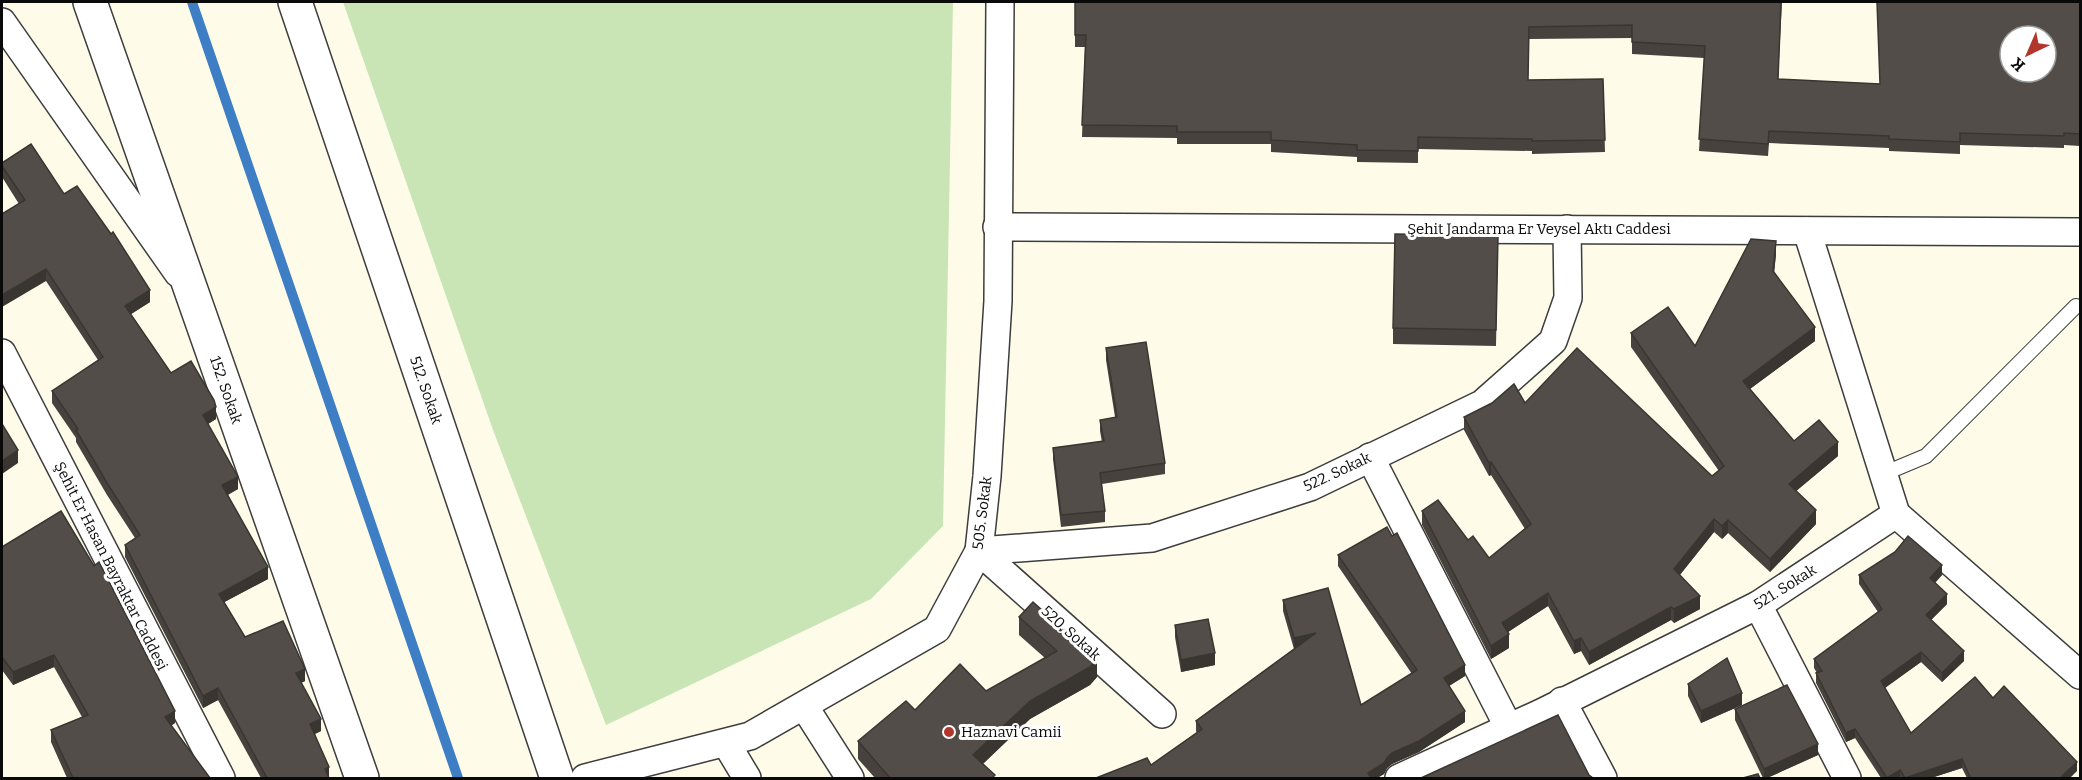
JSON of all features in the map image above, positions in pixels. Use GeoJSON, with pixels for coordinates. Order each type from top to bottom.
{"type":"FeatureCollection","features":[{"type":"Feature","properties":{"kind":"street","name":"152. Sokak"},"geometry":{"type":"LineString","coordinates":[[90,2],[362,778]]}},
{"type":"Feature","properties":{"kind":"street","name":"512. Sokak"},"geometry":{"type":"LineString","coordinates":[[296,2],[557,778]]}},
{"type":"Feature","properties":{"kind":"street","name":"505. Sokak"},"geometry":{"type":"LineString","coordinates":[[585,778],[750,736],[804,706],[937,629],[979,551],[987,476],[998,300],[1000,2]]}},
{"type":"Feature","properties":{"kind":"street"},"geometry":{"type":"LineString","coordinates":[[2,22],[193,294]]}},
{"type":"Feature","properties":{"kind":"street","name":"Şehit Jandarma Er Veysel Aktı Caddesi"},"geometry":{"type":"LineString","coordinates":[[997,227],[2080,232]]}},
{"type":"Feature","properties":{"kind":"street","name":"522. Sokak"},"geometry":{"type":"LineString","coordinates":[[979,551],[1152,538],[1310,487],[1482,404],[1553,341],[1568,298],[1567,229]]}},
{"type":"Feature","properties":{"kind":"street"},"geometry":{"type":"LineString","coordinates":[[1807,231],[1896,514],[2080,675]]}},
{"type":"Feature","properties":{"kind":"street","name":"Şehit Er Hasan Bayraktar Caddesi"},"geometry":{"type":"LineString","coordinates":[[2,353],[221,778]]}},
{"type":"Feature","properties":{"kind":"street"},"geometry":{"type":"LineString","coordinates":[[1370,457],[1509,728]]}},
{"type":"Feature","properties":{"kind":"street","name":"521. Sokak"},"geometry":{"type":"LineString","coordinates":[[1399,778],[1509,728],[1758,605],[1896,514]]}},
{"type":"Feature","properties":{"kind":"street","name":"520. Sokak"},"geometry":{"type":"LineString","coordinates":[[979,551],[1162,714]]}},
{"type":"Feature","properties":{"kind":"street"},"geometry":{"type":"LineString","coordinates":[[1758,605],[1847,778]]}},
{"type":"Feature","properties":{"kind":"street"},"geometry":{"type":"LineString","coordinates":[[1562,701],[1603,778]]}},
{"type":"Feature","properties":{"kind":"street"},"geometry":{"type":"LineString","coordinates":[[804,706],[850,778]]}},
{"type":"Feature","properties":{"kind":"street"},"geometry":{"type":"LineString","coordinates":[[726,743],[747,778]]}},
{"type":"Feature","properties":{"kind":"lane"},"geometry":{"type":"LineString","coordinates":[[1883,474],[1926,456],[2076,306]]}},
{"type":"Feature","properties":{"kind":"green space"},"geometry":{"type":"Polygon","coordinates":[[[343,2],[953,2],[943,526],[871,599],[606,725],[493,430],[343,2]]]}},
{"type":"Feature","properties":{"kind":"building"},"geometry":{"type":"Polygon","coordinates":[[[1075,2],[1781,2],[1778,79],[1880,84],[1877,2],[2080,2],[2080,134],[2064,133],[2064,136],[1960,133],[1960,142],[1889,139],[1889,136],[1769,131],[1768,144],[1699,139],[1705,46],[1632,42],[1632,25],[1529,27],[1528,80],[1603,79],[1605,140],[1532,141],[1532,139],[1418,137],[1418,151],[1357,150],[1357,145],[1271,140],[1271,132],[1177,132],[1177,126],[1082,125],[1086,35],[1075,35],[1075,2]]]}},
{"type":"Feature","properties":{"kind":"building"},"geometry":{"type":"Polygon","coordinates":[[[31,144],[64,194],[77,186],[111,234],[113,232],[150,290],[125,306],[171,373],[191,361],[214,400],[216,407],[203,415],[238,477],[222,485],[268,567],[219,594],[245,637],[283,621],[305,669],[296,673],[321,719],[310,724],[329,767],[325,769],[329,778],[267,778],[218,688],[203,696],[125,545],[140,535],[76,430],[78,429],[52,391],[103,357],[46,269],[2,295],[2,214],[25,200],[2,163],[31,144]]]}},
{"type":"Feature","properties":{"kind":"building"},"geometry":{"type":"Polygon","coordinates":[[[1395,234],[1498,236],[1496,330],[1393,328],[1395,234]]]}},
{"type":"Feature","properties":{"kind":"building"},"geometry":{"type":"Polygon","coordinates":[[[1751,239],[1776,241],[1773,271],[1815,327],[1743,381],[1794,441],[1819,420],[1838,442],[1789,484],[1816,510],[1770,559],[1728,520],[1722,526],[1714,519],[1674,569],[1700,596],[1674,609],[1671,607],[1589,652],[1581,638],[1574,641],[1548,593],[1502,623],[1509,634],[1491,646],[1422,511],[1438,500],[1468,540],[1473,536],[1489,558],[1531,524],[1491,462],[1489,463],[1464,417],[1492,403],[1514,384],[1525,403],[1577,348],[1712,476],[1724,466],[1631,333],[1668,307],[1695,346],[1751,239]]]}},
{"type":"Feature","properties":{"kind":"building"},"geometry":{"type":"Polygon","coordinates":[[[1146,342],[1165,463],[1100,473],[1105,511],[1061,515],[1053,448],[1104,441],[1100,420],[1117,417],[1106,348],[1146,342]]]}},
{"type":"Feature","properties":{"kind":"building"},"geometry":{"type":"Polygon","coordinates":[[[2,424],[18,450],[2,461],[2,424]]]}},
{"type":"Feature","properties":{"kind":"building"},"geometry":{"type":"Polygon","coordinates":[[[61,511],[94,566],[99,562],[175,711],[165,717],[210,778],[73,778],[51,730],[88,715],[54,655],[13,672],[2,657],[2,547],[61,511]]]}},
{"type":"Feature","properties":{"kind":"building"},"geometry":{"type":"Polygon","coordinates":[[[1387,527],[1392,536],[1397,533],[1465,665],[1444,678],[1465,711],[1419,741],[1392,753],[1384,763],[1368,773],[1371,778],[1096,778],[1147,758],[1151,765],[1202,729],[1196,721],[1316,633],[1294,638],[1283,600],[1328,588],[1361,705],[1417,670],[1338,555],[1387,527]]]}},
{"type":"Feature","properties":{"kind":"building"},"geometry":{"type":"Polygon","coordinates":[[[1908,536],[1942,565],[1930,578],[1947,594],[1926,615],[1964,651],[1942,673],[1921,652],[1881,681],[1911,733],[1975,677],[1993,698],[2004,686],[2077,762],[2060,778],[1967,778],[1970,777],[1962,759],[1905,778],[1900,770],[1887,778],[1855,729],[1846,733],[1816,673],[1822,671],[1814,659],[1882,609],[1859,575],[1895,552],[1908,536]]]}},
{"type":"Feature","properties":{"kind":"building"},"geometry":{"type":"Polygon","coordinates":[[[1033,602],[1097,659],[1090,667],[1030,701],[973,755],[995,775],[992,778],[890,778],[858,741],[906,701],[915,710],[960,664],[986,691],[1057,651],[1019,617],[1033,602]]]}},
{"type":"Feature","properties":{"kind":"building"},"geometry":{"type":"Polygon","coordinates":[[[1208,619],[1215,653],[1181,660],[1175,625],[1208,619]]]}},
{"type":"Feature","properties":{"kind":"building"},"geometry":{"type":"Polygon","coordinates":[[[1727,658],[1742,693],[1701,711],[1688,684],[1727,658]]]}},
{"type":"Feature","properties":{"kind":"building"},"geometry":{"type":"Polygon","coordinates":[[[1787,685],[1818,744],[1764,769],[1735,709],[1787,685]]]}},
{"type":"Feature","properties":{"kind":"building"},"geometry":{"type":"Polygon","coordinates":[[[1558,715],[1589,775],[1593,778],[1421,778],[1558,715]]]}},
{"type":"Feature","properties":{"kind":"building"},"geometry":{"type":"Polygon","coordinates":[[[1758,774],[1760,778],[1743,778],[1758,774]]]}},
{"type":"Feature","properties":{"kind":"waterway"},"geometry":{"type":"LineString","coordinates":[[192,2],[458,778]]}},
{"type":"Feature","properties":{"kind":"place","name":"Haznavi Camii"},"geometry":{"type":"Point","coordinates":[949,732]}}]}
